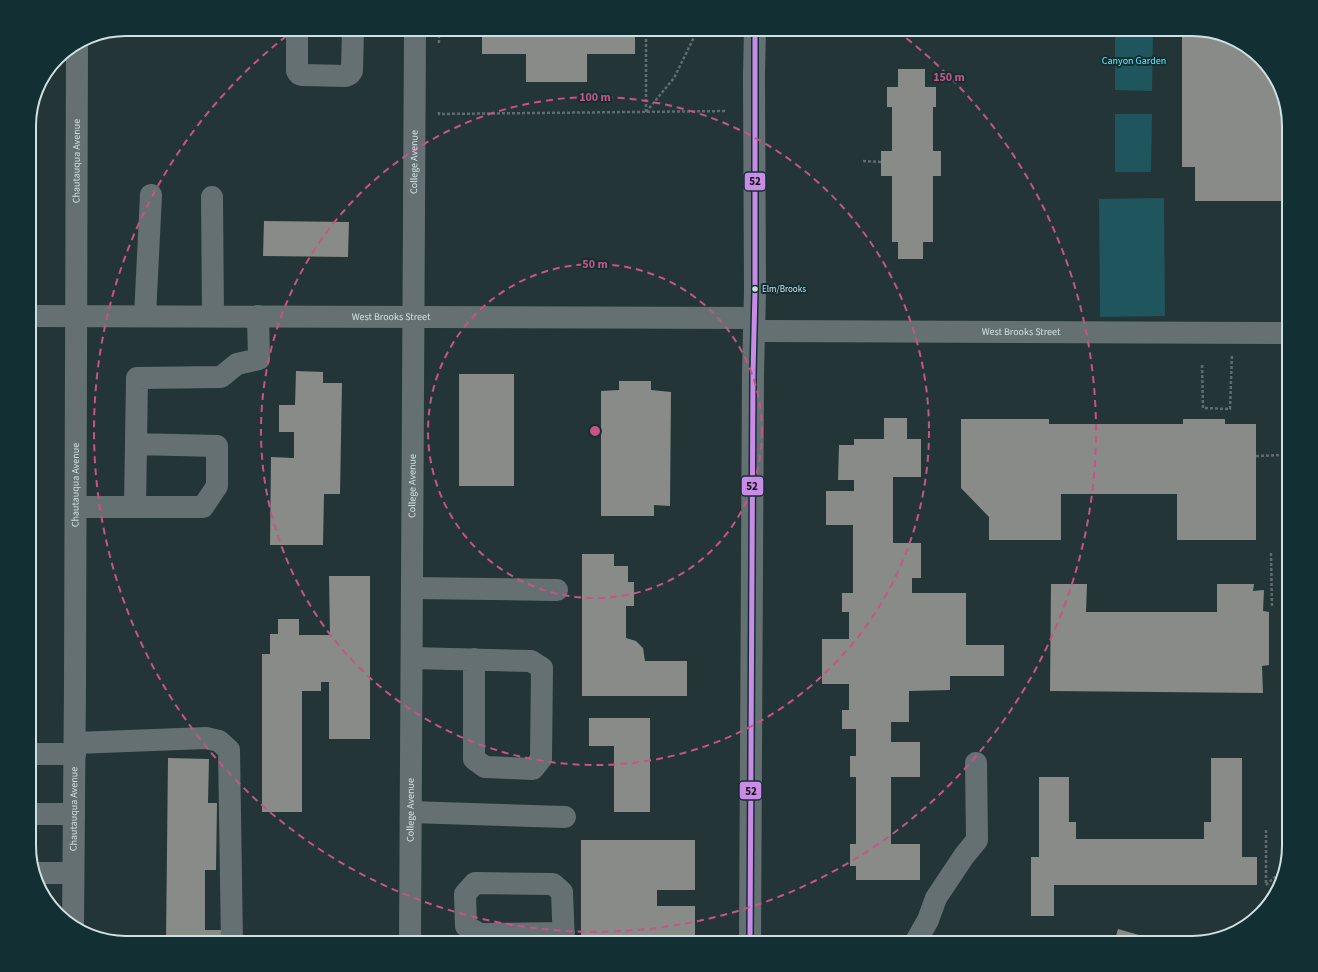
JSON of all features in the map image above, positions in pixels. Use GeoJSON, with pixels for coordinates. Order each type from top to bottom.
{"type":"FeatureCollection","features":[{"type":"Feature","properties":{"kind":"street"},"geometry":{"type":"LineString","coordinates":[[297,36],[297,71],[299,74],[346,76],[352,71],[353,36]]}},
{"type":"Feature","properties":{"kind":"street","name":"College Avenue"},"geometry":{"type":"LineString","coordinates":[[410,936],[415,36]]}},
{"type":"Feature","properties":{"kind":"street"},"geometry":{"type":"LineString","coordinates":[[750,936],[755,291],[755,36]]}},
{"type":"Feature","properties":{"kind":"street","name":"Chautauqua Avenue"},"geometry":{"type":"LineString","coordinates":[[73,919],[77,50]]}},
{"type":"Feature","properties":{"kind":"street"},"geometry":{"type":"LineString","coordinates":[[145,316],[151,195]]}},
{"type":"Feature","properties":{"kind":"street"},"geometry":{"type":"LineString","coordinates":[[212,197],[212,316]]}},
{"type":"Feature","properties":{"kind":"street","name":"West Brooks Street"},"geometry":{"type":"LineString","coordinates":[[36,316],[414,317],[1282,333]]}},
{"type":"Feature","properties":{"kind":"street"},"geometry":{"type":"LineString","coordinates":[[135,507],[137,378],[221,376],[237,364],[259,360],[258,316]]}},
{"type":"Feature","properties":{"kind":"street"},"geometry":{"type":"LineString","coordinates":[[76,507],[203,507],[217,486],[217,446],[136,444]]}},
{"type":"Feature","properties":{"kind":"street"},"geometry":{"type":"LineString","coordinates":[[412,588],[557,590]]}},
{"type":"Feature","properties":{"kind":"street"},"geometry":{"type":"LineString","coordinates":[[412,658],[474,659],[532,660],[542,668],[541,759],[533,769],[485,767],[474,759],[474,659]]}},
{"type":"Feature","properties":{"kind":"street"},"geometry":{"type":"LineString","coordinates":[[36,753],[206,738],[219,741],[229,750],[232,936]]}},
{"type":"Feature","properties":{"kind":"street"},"geometry":{"type":"LineString","coordinates":[[919,936],[928,920],[936,898],[964,856],[977,840],[976,763]]}},
{"type":"Feature","properties":{"kind":"street"},"geometry":{"type":"LineString","coordinates":[[411,812],[565,817]]}},
{"type":"Feature","properties":{"kind":"street"},"geometry":{"type":"LineString","coordinates":[[36,814],[74,814]]}},
{"type":"Feature","properties":{"kind":"street"},"geometry":{"type":"LineString","coordinates":[[40,873],[74,873]]}},
{"type":"Feature","properties":{"kind":"street"},"geometry":{"type":"LineString","coordinates":[[522,936],[480,934],[466,926],[464,894],[475,883],[553,884],[562,892],[564,936]]}},
{"type":"Feature","properties":{"kind":"path"},"geometry":{"type":"LineString","coordinates":[[439,36],[439,44]]}},
{"type":"Feature","properties":{"kind":"path"},"geometry":{"type":"LineString","coordinates":[[646,36],[646,112]]}},
{"type":"Feature","properties":{"kind":"path"},"geometry":{"type":"LineString","coordinates":[[646,112],[674,78],[695,36]]}},
{"type":"Feature","properties":{"kind":"path"},"geometry":{"type":"LineString","coordinates":[[439,107],[439,114],[728,111]]}},
{"type":"Feature","properties":{"kind":"path"},"geometry":{"type":"LineString","coordinates":[[863,162],[881,162]]}},
{"type":"Feature","properties":{"kind":"path"},"geometry":{"type":"LineString","coordinates":[[1202,365],[1203,408],[1230,409],[1231,365]]}},
{"type":"Feature","properties":{"kind":"path"},"geometry":{"type":"LineString","coordinates":[[1256,456],[1282,456]]}},
{"type":"Feature","properties":{"kind":"path"},"geometry":{"type":"LineString","coordinates":[[1271,553],[1272,608]]}},
{"type":"Feature","properties":{"kind":"path"},"geometry":{"type":"LineString","coordinates":[[1266,830],[1266,885],[1277,875]]}},
{"type":"Feature","properties":{"kind":"green space","name":"Canyon Garden"},"geometry":{"type":"Polygon","coordinates":[[[1115,36],[1153,36],[1152,91],[1115,90],[1115,36]]]}},
{"type":"Feature","properties":{"kind":"green space"},"geometry":{"type":"Polygon","coordinates":[[[1115,114],[1152,114],[1151,172],[1115,172],[1115,114]]]}},
{"type":"Feature","properties":{"kind":"green space"},"geometry":{"type":"Polygon","coordinates":[[[1164,198],[1165,316],[1100,317],[1099,199],[1164,198]]]}},
{"type":"Feature","properties":{"kind":"building"},"geometry":{"type":"Polygon","coordinates":[[[482,36],[635,36],[635,54],[587,54],[587,82],[526,82],[526,54],[482,54],[482,36]]]}},
{"type":"Feature","properties":{"kind":"building"},"geometry":{"type":"Polygon","coordinates":[[[1182,36],[1210,38],[1237,48],[1247,55],[1256,62],[1273,86],[1279,103],[1282,126],[1282,201],[1195,201],[1195,167],[1182,167],[1182,36]]]}},
{"type":"Feature","properties":{"kind":"building"},"geometry":{"type":"Polygon","coordinates":[[[898,69],[925,69],[925,87],[936,87],[936,107],[933,107],[933,151],[941,151],[941,176],[933,176],[933,242],[923,242],[923,259],[898,259],[898,242],[892,242],[892,176],[881,176],[881,151],[892,151],[892,107],[887,107],[887,87],[898,87],[898,69]]]}},
{"type":"Feature","properties":{"kind":"building"},"geometry":{"type":"Polygon","coordinates":[[[264,221],[349,222],[348,257],[263,256],[264,221]]]}},
{"type":"Feature","properties":{"kind":"building"},"geometry":{"type":"Polygon","coordinates":[[[296,371],[323,372],[323,383],[342,383],[340,494],[324,494],[323,545],[270,545],[271,457],[294,458],[294,432],[279,432],[279,405],[295,405],[296,371]]]}},
{"type":"Feature","properties":{"kind":"building"},"geometry":{"type":"Polygon","coordinates":[[[459,374],[514,374],[514,486],[459,486],[459,374]]]}},
{"type":"Feature","properties":{"kind":"building"},"geometry":{"type":"Polygon","coordinates":[[[619,381],[651,381],[651,390],[671,392],[670,506],[654,505],[654,516],[601,516],[601,391],[619,390],[619,381]]]}},
{"type":"Feature","properties":{"kind":"building"},"geometry":{"type":"Polygon","coordinates":[[[884,418],[907,418],[907,439],[921,439],[921,477],[893,477],[893,543],[921,543],[921,578],[912,578],[912,593],[966,593],[966,645],[1004,645],[1004,676],[950,676],[950,690],[909,691],[909,722],[891,722],[891,742],[920,742],[920,777],[891,777],[891,844],[920,844],[920,880],[856,880],[856,866],[850,866],[850,844],[856,844],[856,777],[850,777],[850,756],[856,756],[856,729],[842,729],[842,710],[849,710],[849,684],[822,684],[822,639],[849,639],[849,612],[842,612],[842,593],[853,593],[853,525],[826,525],[826,491],[854,491],[854,480],[838,480],[839,445],[854,445],[854,439],[884,439],[884,418]]]}},
{"type":"Feature","properties":{"kind":"building"},"geometry":{"type":"Polygon","coordinates":[[[961,419],[1049,419],[1049,424],[1183,424],[1183,419],[1225,419],[1225,424],[1256,424],[1256,540],[1177,540],[1177,494],[1061,494],[1061,540],[989,540],[989,517],[961,488],[961,419]]]}},
{"type":"Feature","properties":{"kind":"building"},"geometry":{"type":"Polygon","coordinates":[[[582,554],[614,554],[614,566],[628,566],[628,582],[634,582],[634,606],[626,606],[626,638],[636,641],[643,648],[645,661],[687,661],[687,696],[582,696],[582,554]]]}},
{"type":"Feature","properties":{"kind":"building"},"geometry":{"type":"Polygon","coordinates":[[[329,576],[370,576],[370,739],[329,739],[329,682],[321,682],[321,691],[302,691],[302,812],[262,812],[262,654],[270,654],[270,634],[278,634],[278,619],[299,619],[299,635],[330,635],[329,576]]]}},
{"type":"Feature","properties":{"kind":"building"},"geometry":{"type":"Polygon","coordinates":[[[1051,584],[1087,584],[1086,612],[1217,612],[1217,584],[1254,584],[1253,591],[1264,590],[1263,611],[1269,612],[1269,665],[1262,666],[1263,693],[1050,691],[1051,584]]]}},
{"type":"Feature","properties":{"kind":"building"},"geometry":{"type":"Polygon","coordinates":[[[589,718],[650,718],[650,812],[614,812],[614,746],[589,746],[589,718]]]}},
{"type":"Feature","properties":{"kind":"building"},"geometry":{"type":"Polygon","coordinates":[[[168,758],[209,759],[208,803],[217,803],[216,870],[205,870],[205,930],[229,930],[229,936],[166,936],[168,758]]]}},
{"type":"Feature","properties":{"kind":"building"},"geometry":{"type":"Polygon","coordinates":[[[1211,758],[1242,758],[1242,857],[1257,857],[1257,885],[1054,885],[1054,916],[1031,916],[1031,857],[1039,857],[1039,777],[1069,777],[1069,822],[1076,822],[1076,839],[1204,839],[1204,822],[1211,822],[1211,758]]]}},
{"type":"Feature","properties":{"kind":"building"},"geometry":{"type":"Polygon","coordinates":[[[581,840],[695,840],[695,890],[657,890],[657,906],[695,906],[695,936],[581,936],[581,840]]]}},
{"type":"Feature","properties":{"kind":"building"},"geometry":{"type":"Polygon","coordinates":[[[1118,929],[1142,936],[1116,936],[1118,929]]]}},
{"type":"Feature","properties":{"kind":"transit line","name":"52"},"geometry":{"type":"LineString","coordinates":[[750,936],[753,373],[755,291],[755,36]]}},
{"type":"Feature","properties":{"kind":"place","name":"Elm/Brooks"},"geometry":{"type":"Point","coordinates":[755,289]}}]}
